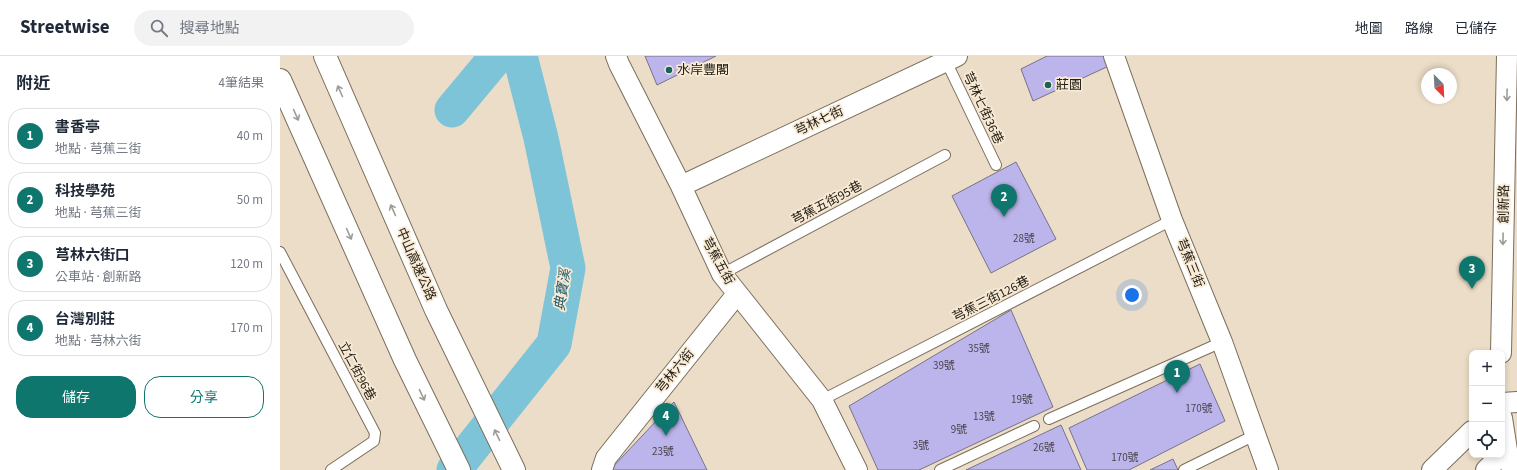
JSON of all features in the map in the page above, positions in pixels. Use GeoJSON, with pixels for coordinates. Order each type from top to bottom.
{"type":"FeatureCollection","features":[{"type":"Feature","properties":{"kind":"highway","name":"中山高速公路"},"geometry":{"type":"LineString","coordinates":[[325,56],[436,310],[514,470]]}},
{"type":"Feature","properties":{"kind":"highway"},"geometry":{"type":"LineString","coordinates":[[280,80],[405,360],[459,470]]}},
{"type":"Feature","properties":{"kind":"street","name":"芎蕉五街"},"geometry":{"type":"LineString","coordinates":[[616,56],[681,186],[722,274],[822,400],[857,470]]}},
{"type":"Feature","properties":{"kind":"street","name":"芎蕉三街"},"geometry":{"type":"LineString","coordinates":[[1114,56],[1172,220],[1222,342],[1268,470]]}},
{"type":"Feature","properties":{"kind":"street","name":"創新路"},"geometry":{"type":"LineString","coordinates":[[1501,350],[1507,56]]}},
{"type":"Feature","properties":{"kind":"street","name":"芎林七街"},"geometry":{"type":"LineString","coordinates":[[681,186],[952,59]]}},
{"type":"Feature","properties":{"kind":"street","name":"芎林六街"},"geometry":{"type":"LineString","coordinates":[[602,470],[606,458],[737,294]]}},
{"type":"Feature","properties":{"kind":"street"},"geometry":{"type":"LineString","coordinates":[[1505,403],[1517,402]]}},
{"type":"Feature","properties":{"kind":"street"},"geometry":{"type":"LineString","coordinates":[[1503,422],[1507,453],[1512,470]]}},
{"type":"Feature","properties":{"kind":"street"},"geometry":{"type":"LineString","coordinates":[[1432,470],[1469,434]]}},
{"type":"Feature","properties":{"kind":"street"},"geometry":{"type":"LineString","coordinates":[[1486,470],[1507,453]]}},
{"type":"Feature","properties":{"kind":"lane","name":"芎林七街36巷"},"geometry":{"type":"LineString","coordinates":[[952,59],[996,165]]}},
{"type":"Feature","properties":{"kind":"lane","name":"芎蕉五街95巷"},"geometry":{"type":"LineString","coordinates":[[722,274],[944,155]]}},
{"type":"Feature","properties":{"kind":"lane","name":"芎蕉三街126巷"},"geometry":{"type":"LineString","coordinates":[[822,400],[1172,220]]}},
{"type":"Feature","properties":{"kind":"lane","name":"立仁街96巷"},"geometry":{"type":"LineString","coordinates":[[280,252],[284,270],[375,433],[374,441],[331,470]]}},
{"type":"Feature","properties":{"kind":"lane"},"geometry":{"type":"LineString","coordinates":[[1049,420],[1222,342]]}},
{"type":"Feature","properties":{"kind":"lane"},"geometry":{"type":"LineString","coordinates":[[940,470],[1034,426]]}},
{"type":"Feature","properties":{"kind":"lane"},"geometry":{"type":"LineString","coordinates":[[1184,470],[1255,434]]}},
{"type":"Feature","properties":{"kind":"building","name":"水岸豐閣"},"geometry":{"type":"Polygon","coordinates":[[[645,56],[716,56],[657,85],[645,56]]]}},
{"type":"Feature","properties":{"kind":"building","name":"莊園"},"geometry":{"type":"Polygon","coordinates":[[[1047,56],[1107,56],[1111,65],[1033,101],[1021,69],[1047,56]]]}},
{"type":"Feature","properties":{"kind":"building"},"geometry":{"type":"Polygon","coordinates":[[[1016,162],[1056,239],[991,273],[952,196],[1016,162]]]}},
{"type":"Feature","properties":{"kind":"building"},"geometry":{"type":"Polygon","coordinates":[[[1011,310],[1053,407],[919,470],[878,470],[849,406],[1011,310]]]}},
{"type":"Feature","properties":{"kind":"building"},"geometry":{"type":"Polygon","coordinates":[[[1200,364],[1225,421],[1129,470],[1087,470],[1069,428],[1200,364]]]}},
{"type":"Feature","properties":{"kind":"building"},"geometry":{"type":"Polygon","coordinates":[[[674,402],[707,470],[610,470],[674,402]]]}},
{"type":"Feature","properties":{"kind":"building"},"geometry":{"type":"Polygon","coordinates":[[[1061,425],[1081,470],[966,470],[1061,425]]]}},
{"type":"Feature","properties":{"kind":"building"},"geometry":{"type":"Polygon","coordinates":[[[1173,459],[1178,470],[1150,470],[1173,459]]]}},
{"type":"Feature","properties":{"kind":"waterway"},"geometry":{"type":"LineString","coordinates":[[452,110],[497,56]]}},
{"type":"Feature","properties":{"kind":"waterway","name":"典寶溪"},"geometry":{"type":"LineString","coordinates":[[454,470],[554,344],[568,268],[541,138],[520,56]]}},
{"type":"Feature","properties":{"kind":"place","name":"水岸豐閣"},"geometry":{"type":"Point","coordinates":[669,70]}},
{"type":"Feature","properties":{"kind":"place","name":"莊園"},"geometry":{"type":"Point","coordinates":[1048,85]}},
{"type":"Feature","properties":{"kind":"place","name":"科技學苑"},"geometry":{"type":"Point","coordinates":[1004,217]}},
{"type":"Feature","properties":{"kind":"place","name":"芎林六街口"},"geometry":{"type":"Point","coordinates":[1472,289]}},
{"type":"Feature","properties":{"kind":"place","name":"書香亭"},"geometry":{"type":"Point","coordinates":[1177,393]}},
{"type":"Feature","properties":{"kind":"place","name":"台灣別莊"},"geometry":{"type":"Point","coordinates":[666,436]}}]}
